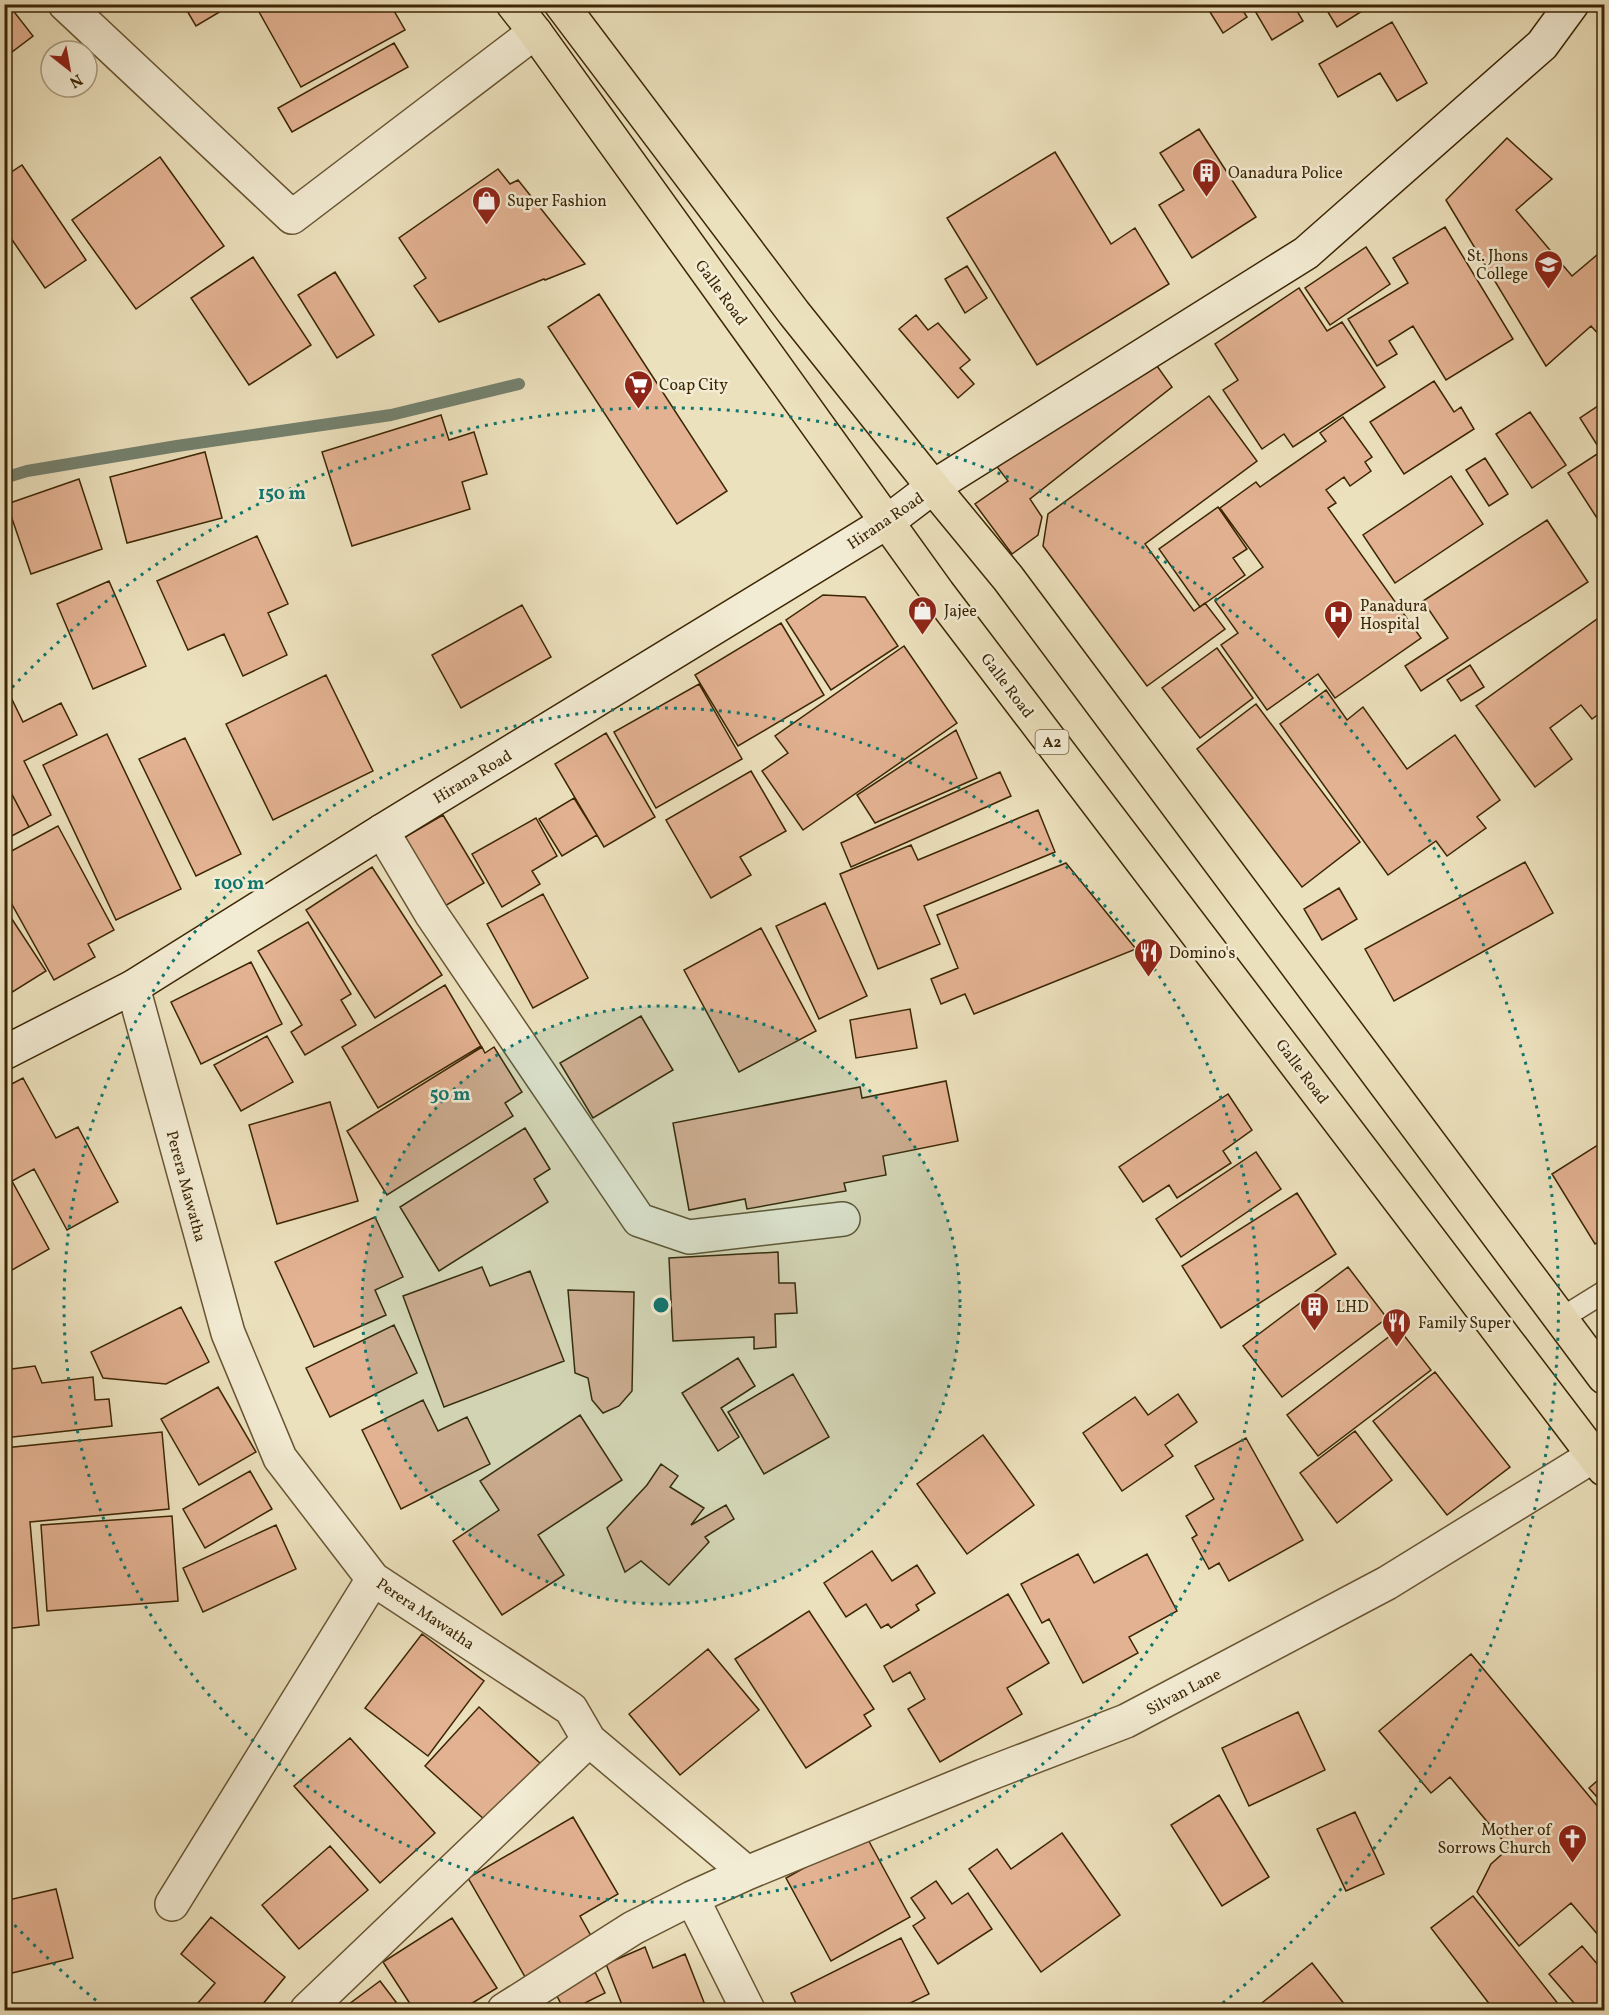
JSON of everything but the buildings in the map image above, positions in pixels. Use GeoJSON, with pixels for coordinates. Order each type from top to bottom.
{"type":"FeatureCollection","features":[{"type":"Feature","properties":{"kind":"highway","name":"Galle Road"},"geometry":{"type":"LineString","coordinates":[[513,4],[758,340],[938,593],[1601,1458]]}},
{"type":"Feature","properties":{"kind":"highway"},"geometry":{"type":"LineString","coordinates":[[561,4],[795,313],[1008,578],[1605,1377]]}},
{"type":"Feature","properties":{"kind":"highway"},"geometry":{"type":"LineString","coordinates":[[758,340],[795,313]]}},
{"type":"Feature","properties":{"kind":"street"},"geometry":{"type":"LineString","coordinates":[[65,4],[292,217],[535,32]]}},
{"type":"Feature","properties":{"kind":"street","name":"Hirana Road"},"geometry":{"type":"LineString","coordinates":[[4,1053],[133,987],[382,831],[887,522],[933,487],[1306,253],[1542,45],[1572,4]]}},
{"type":"Feature","properties":{"kind":"street"},"geometry":{"type":"LineString","coordinates":[[382,831],[432,915],[639,1220],[689,1237],[843,1219]]}},
{"type":"Feature","properties":{"kind":"street","name":"Perera Mawatha"},"geometry":{"type":"LineString","coordinates":[[133,987],[228,1333],[280,1458],[373,1578],[571,1709],[589,1740],[747,1873]]}},
{"type":"Feature","properties":{"kind":"street","name":"Silvan Lane"},"geometry":{"type":"LineString","coordinates":[[747,1873],[983,1776],[1126,1721],[1387,1583],[1601,1458]]}},
{"type":"Feature","properties":{"kind":"street"},"geometry":{"type":"LineString","coordinates":[[172,1904],[373,1578]]}},
{"type":"Feature","properties":{"kind":"street"},"geometry":{"type":"LineString","coordinates":[[307,2010],[589,1740]]}},
{"type":"Feature","properties":{"kind":"street"},"geometry":{"type":"LineString","coordinates":[[504,2010],[633,1928],[747,1873]]}},
{"type":"Feature","properties":{"kind":"street"},"geometry":{"type":"LineString","coordinates":[[692,1898],[748,2010]]}},
{"type":"Feature","properties":{"kind":"lane"},"geometry":{"type":"LineString","coordinates":[[1562,1318],[1605,1292]]}},
{"type":"Feature","properties":{"kind":"waterway"},"geometry":{"type":"LineString","coordinates":[[4,478],[27,471],[177,446],[391,415],[519,384]]}},
{"type":"Feature","properties":{"kind":"place","name":"Oanadura Police"},"geometry":{"type":"Point","coordinates":[1207,198]}},
{"type":"Feature","properties":{"kind":"place","name":"Super Fashion"},"geometry":{"type":"Point","coordinates":[486,226]}},
{"type":"Feature","properties":{"kind":"place","name":"St. Jhons College"},"geometry":{"type":"Point","coordinates":[1549,290]}},
{"type":"Feature","properties":{"kind":"place","name":"Coap City"},"geometry":{"type":"Point","coordinates":[638,410]}},
{"type":"Feature","properties":{"kind":"place","name":"Jajee"},"geometry":{"type":"Point","coordinates":[923,636]}},
{"type":"Feature","properties":{"kind":"place","name":"Panadura Hospital"},"geometry":{"type":"Point","coordinates":[1339,640]}},
{"type":"Feature","properties":{"kind":"place","name":"Domino's"},"geometry":{"type":"Point","coordinates":[1148,978]}},
{"type":"Feature","properties":{"kind":"place","name":"LHD"},"geometry":{"type":"Point","coordinates":[1315,1332]}},
{"type":"Feature","properties":{"kind":"place","name":"Family Super"},"geometry":{"type":"Point","coordinates":[1397,1348]}},
{"type":"Feature","properties":{"kind":"place","name":"Mother of Sorrows Church"},"geometry":{"type":"Point","coordinates":[1572,1864]}}]}
